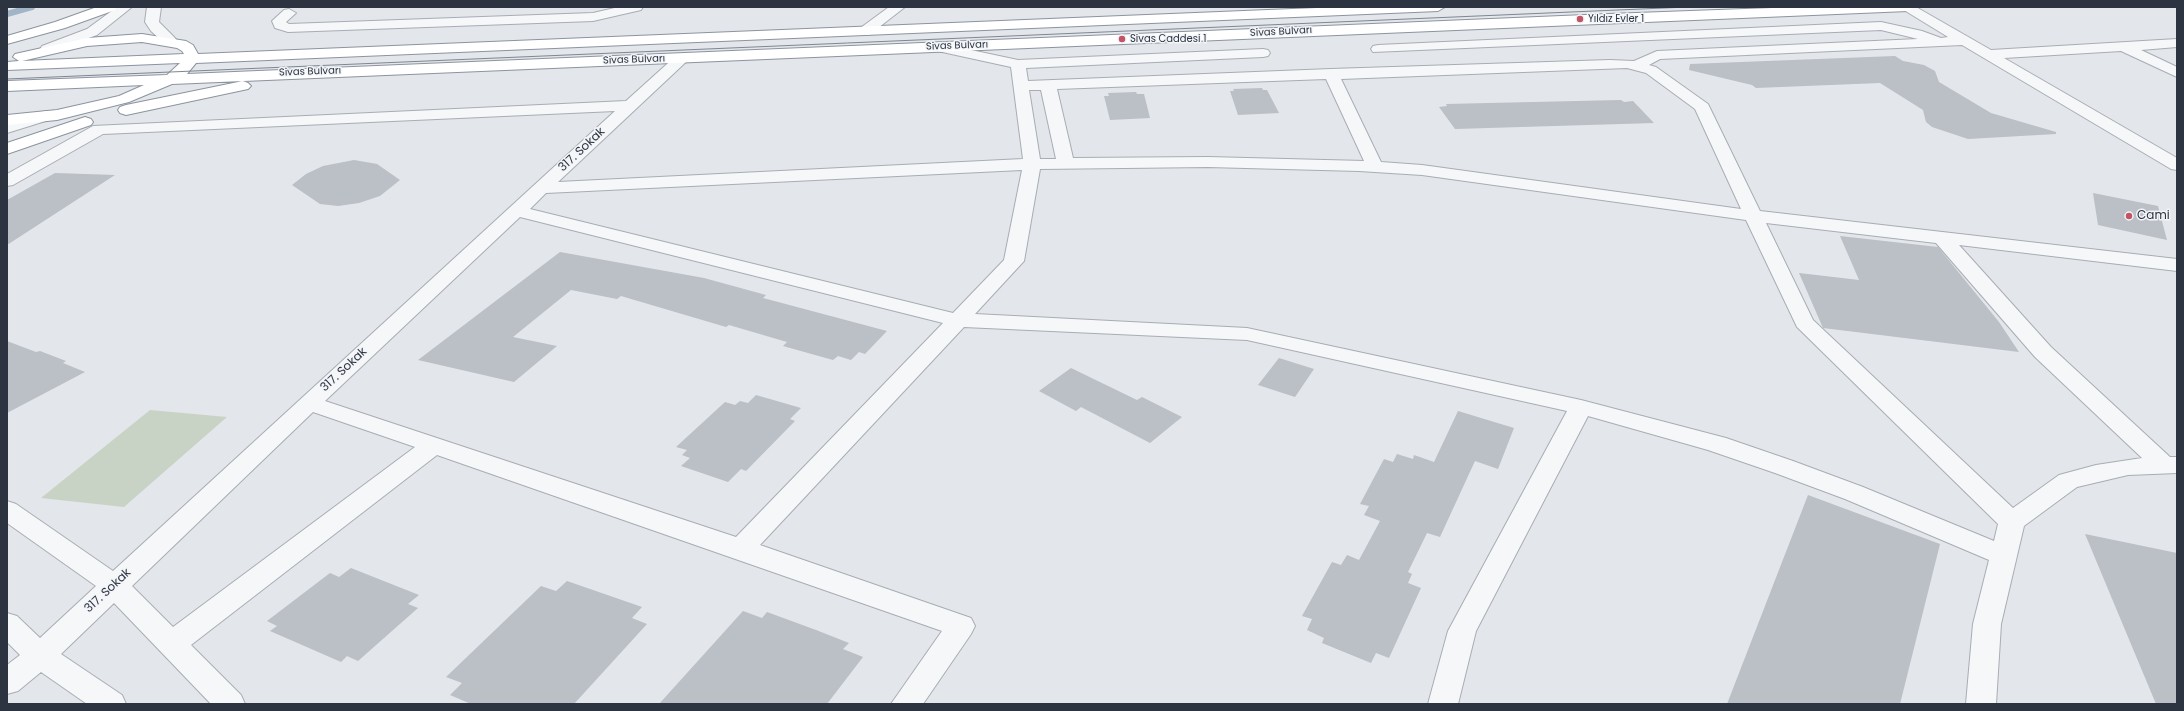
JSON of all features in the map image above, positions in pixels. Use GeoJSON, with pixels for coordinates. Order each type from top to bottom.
{"type":"FeatureCollection","features":[{"type":"Feature","properties":{"kind":"highway"},"geometry":{"type":"LineString","coordinates":[[7,40],[60,26],[110,7]]}},
{"type":"Feature","properties":{"kind":"highway","name":"Sivas Bulvarı"},"geometry":{"type":"LineString","coordinates":[[7,66],[864,32],[1279,10],[1438,7]]}},
{"type":"Feature","properties":{"kind":"highway","name":"Sivas Bulvarı"},"geometry":{"type":"LineString","coordinates":[[7,86],[1609,18],[1907,7]]}},
{"type":"Feature","properties":{"kind":"highway"},"geometry":{"type":"LineString","coordinates":[[7,61],[47,49],[113,39],[142,38],[175,42],[327,53]]}},
{"type":"Feature","properties":{"kind":"highway"},"geometry":{"type":"LineString","coordinates":[[7,120],[49,116],[81,110],[124,99],[172,78],[182,71],[191,59],[191,53],[188,48],[175,42]]}},
{"type":"Feature","properties":{"kind":"highway"},"geometry":{"type":"LineString","coordinates":[[7,149],[65,128],[137,108],[189,96],[328,72]]}},
{"type":"Feature","properties":{"kind":"street"},"geometry":{"type":"LineString","coordinates":[[47,49],[92,32],[125,7]]}},
{"type":"Feature","properties":{"kind":"street"},"geometry":{"type":"LineString","coordinates":[[154,7],[152,22],[156,28],[175,42]]}},
{"type":"Feature","properties":{"kind":"street"},"geometry":{"type":"LineString","coordinates":[[293,10],[292,16],[301,18],[537,7]]}},
{"type":"Feature","properties":{"kind":"street"},"geometry":{"type":"LineString","coordinates":[[293,10],[279,21],[280,25],[288,28],[594,17],[636,7]]}},
{"type":"Feature","properties":{"kind":"street"},"geometry":{"type":"LineString","coordinates":[[864,32],[898,7]]}},
{"type":"Feature","properties":{"kind":"street"},"geometry":{"type":"LineString","coordinates":[[1907,7],[2177,165]]}},
{"type":"Feature","properties":{"kind":"street"},"geometry":{"type":"LineString","coordinates":[[1609,18],[1657,55]]}},
{"type":"Feature","properties":{"kind":"street"},"geometry":{"type":"LineString","coordinates":[[1378,49],[1881,26],[1917,34],[1940,42]]}},
{"type":"Feature","properties":{"kind":"street"},"geometry":{"type":"LineString","coordinates":[[1361,29],[1397,71]]}},
{"type":"Feature","properties":{"kind":"street"},"geometry":{"type":"LineString","coordinates":[[1252,34],[1276,76]]}},
{"type":"Feature","properties":{"kind":"street"},"geometry":{"type":"LineString","coordinates":[[1636,66],[1657,55],[1964,41]]}},
{"type":"Feature","properties":{"kind":"street"},"geometry":{"type":"LineString","coordinates":[[1988,55],[2177,43]]}},
{"type":"Feature","properties":{"kind":"street"},"geometry":{"type":"LineString","coordinates":[[938,47],[1018,64],[1263,53]]}},
{"type":"Feature","properties":{"kind":"street"},"geometry":{"type":"LineString","coordinates":[[2124,47],[2177,73]]}},
{"type":"Feature","properties":{"kind":"street","name":"317. Sokak"},"geometry":{"type":"LineString","coordinates":[[7,682],[40,656],[309,403],[682,58]]}},
{"type":"Feature","properties":{"kind":"street"},"geometry":{"type":"LineString","coordinates":[[741,549],[1014,261],[1032,164],[1018,64]]}},
{"type":"Feature","properties":{"kind":"street"},"geometry":{"type":"LineString","coordinates":[[1020,86],[1331,73],[1610,64],[1636,66],[1657,73],[1702,107],[1804,323],[2012,522]]}},
{"type":"Feature","properties":{"kind":"street"},"geometry":{"type":"LineString","coordinates":[[1331,73],[1375,167]]}},
{"type":"Feature","properties":{"kind":"street"},"geometry":{"type":"LineString","coordinates":[[1048,85],[1066,164]]}},
{"type":"Feature","properties":{"kind":"street"},"geometry":{"type":"LineString","coordinates":[[7,180],[99,129],[630,106]]}},
{"type":"Feature","properties":{"kind":"street"},"geometry":{"type":"LineString","coordinates":[[7,128],[49,116]]}},
{"type":"Feature","properties":{"kind":"street"},"geometry":{"type":"LineString","coordinates":[[542,188],[1032,164],[1246,162],[1375,167],[1422,170],[1754,216],[1942,238],[2173,268]]}},
{"type":"Feature","properties":{"kind":"street"},"geometry":{"type":"LineString","coordinates":[[516,211],[958,320],[1247,334],[1581,407],[1710,442],[1784,467],[1854,493],[2004,555]]}},
{"type":"Feature","properties":{"kind":"street"},"geometry":{"type":"LineString","coordinates":[[1942,238],[2044,352],[2171,465]]}},
{"type":"Feature","properties":{"kind":"street"},"geometry":{"type":"LineString","coordinates":[[309,403],[741,549],[961,626],[906,704]]}},
{"type":"Feature","properties":{"kind":"street"},"geometry":{"type":"LineString","coordinates":[[1443,704],[1462,632],[1581,407]]}},
{"type":"Feature","properties":{"kind":"street"},"geometry":{"type":"LineString","coordinates":[[171,644],[434,445]]}},
{"type":"Feature","properties":{"kind":"street"},"geometry":{"type":"LineString","coordinates":[[1981,704],[1987,624],[2012,522],[2068,481],[2096,473],[2128,467],[2171,465]]}},
{"type":"Feature","properties":{"kind":"street"},"geometry":{"type":"LineString","coordinates":[[7,510],[114,585],[230,704]]}},
{"type":"Feature","properties":{"kind":"street"},"geometry":{"type":"LineString","coordinates":[[7,624],[40,656],[111,704]]}},
{"type":"Feature","properties":{"kind":"green space"},"geometry":{"type":"Polygon","coordinates":[[[150,410],[227,417],[124,507],[41,498],[150,410]]]}},
{"type":"Feature","properties":{"kind":"building"},"geometry":{"type":"Polygon","coordinates":[[[1895,56],[1903,61],[1924,65],[1935,71],[1939,82],[1991,113],[2056,132],[2056,134],[1968,139],[1932,127],[1926,122],[1923,110],[1880,83],[1756,88],[1752,85],[1689,70],[1690,64],[1895,56]]]}},
{"type":"Feature","properties":{"kind":"building"},"geometry":{"type":"Polygon","coordinates":[[[1262,88],[1263,90],[1267,90],[1279,113],[1238,115],[1230,91],[1234,91],[1233,89],[1262,88]]]}},
{"type":"Feature","properties":{"kind":"building"},"geometry":{"type":"Polygon","coordinates":[[[1136,92],[1137,94],[1144,94],[1150,118],[1110,120],[1104,96],[1109,96],[1108,93],[1136,92]]]}},
{"type":"Feature","properties":{"kind":"building"},"geometry":{"type":"Polygon","coordinates":[[[1621,100],[1624,102],[1633,101],[1654,123],[1455,129],[1439,107],[1447,106],[1446,104],[1621,100]]]}},
{"type":"Feature","properties":{"kind":"building"},"geometry":{"type":"Polygon","coordinates":[[[354,160],[377,164],[400,180],[380,196],[359,203],[338,206],[320,204],[292,185],[306,174],[323,166],[354,160]]]}},
{"type":"Feature","properties":{"kind":"building"},"geometry":{"type":"Polygon","coordinates":[[[55,173],[115,175],[7,245],[7,200],[55,173]]]}},
{"type":"Feature","properties":{"kind":"building","name":"Cami"},"geometry":{"type":"Polygon","coordinates":[[[2093,193],[2158,206],[2167,240],[2098,225],[2093,193]]]}},
{"type":"Feature","properties":{"kind":"building"},"geometry":{"type":"Polygon","coordinates":[[[1840,236],[1938,247],[1999,322],[2019,352],[1823,328],[1799,273],[1859,280],[1840,236]]]}},
{"type":"Feature","properties":{"kind":"building"},"geometry":{"type":"Polygon","coordinates":[[[560,252],[704,278],[766,295],[763,298],[887,331],[865,354],[859,352],[851,360],[838,356],[833,360],[783,346],[787,342],[729,325],[726,327],[621,296],[617,299],[571,290],[513,337],[557,346],[514,382],[418,360],[560,252]]]}},
{"type":"Feature","properties":{"kind":"building"},"geometry":{"type":"Polygon","coordinates":[[[7,341],[66,361],[63,363],[85,372],[7,413],[7,341]]]}},
{"type":"Feature","properties":{"kind":"building"},"geometry":{"type":"Polygon","coordinates":[[[1279,358],[1314,369],[1295,397],[1258,385],[1279,358]]]}},
{"type":"Feature","properties":{"kind":"building"},"geometry":{"type":"Polygon","coordinates":[[[1071,368],[1137,400],[1142,397],[1182,417],[1150,443],[1081,407],[1076,411],[1039,391],[1071,368]]]}},
{"type":"Feature","properties":{"kind":"building"},"geometry":{"type":"Polygon","coordinates":[[[756,395],[801,408],[790,419],[795,421],[746,471],[741,469],[728,482],[681,466],[690,458],[682,455],[687,450],[676,447],[725,402],[735,405],[740,401],[748,403],[756,395]]]}},
{"type":"Feature","properties":{"kind":"building"},"geometry":{"type":"Polygon","coordinates":[[[1458,411],[1514,428],[1498,469],[1475,461],[1440,537],[1427,533],[1408,572],[1412,574],[1408,583],[1421,588],[1389,658],[1376,653],[1371,663],[1322,643],[1324,638],[1307,630],[1312,619],[1302,616],[1332,562],[1341,565],[1347,555],[1359,560],[1380,521],[1364,515],[1369,506],[1360,504],[1384,459],[1393,462],[1397,454],[1413,459],[1414,455],[1434,462],[1458,411]]]}},
{"type":"Feature","properties":{"kind":"building"},"geometry":{"type":"Polygon","coordinates":[[[1808,495],[1940,544],[1900,704],[1727,704],[1808,495]]]}},
{"type":"Feature","properties":{"kind":"building"},"geometry":{"type":"Polygon","coordinates":[[[2085,534],[2177,553],[2177,704],[2156,704],[2085,534]]]}},
{"type":"Feature","properties":{"kind":"building"},"geometry":{"type":"Polygon","coordinates":[[[351,568],[419,595],[408,604],[418,608],[358,661],[347,656],[341,662],[270,631],[277,626],[267,621],[330,573],[339,577],[351,568]]]}},
{"type":"Feature","properties":{"kind":"building"},"geometry":{"type":"Polygon","coordinates":[[[567,581],[642,607],[632,618],[647,624],[574,704],[471,704],[450,695],[462,683],[446,677],[541,586],[556,591],[567,581]]]}},
{"type":"Feature","properties":{"kind":"building"},"geometry":{"type":"Polygon","coordinates":[[[743,611],[762,618],[767,612],[816,630],[849,643],[843,649],[863,657],[827,704],[659,704],[743,611]]]}},
{"type":"Feature","properties":{"kind":"waterway"},"geometry":{"type":"LineString","coordinates":[[7,14],[32,7]]}},
{"type":"Feature","properties":{"kind":"tram line"},"geometry":{"type":"LineString","coordinates":[[7,79],[1688,7]]}},
{"type":"Feature","properties":{"kind":"place","name":"Yıldız Evler 1"},"geometry":{"type":"Point","coordinates":[1580,19]}},
{"type":"Feature","properties":{"kind":"place","name":"Sivas Caddesi 1"},"geometry":{"type":"Point","coordinates":[1122,39]}},
{"type":"Feature","properties":{"kind":"place","name":"Cami"},"geometry":{"type":"Point","coordinates":[2129,216]}}]}
